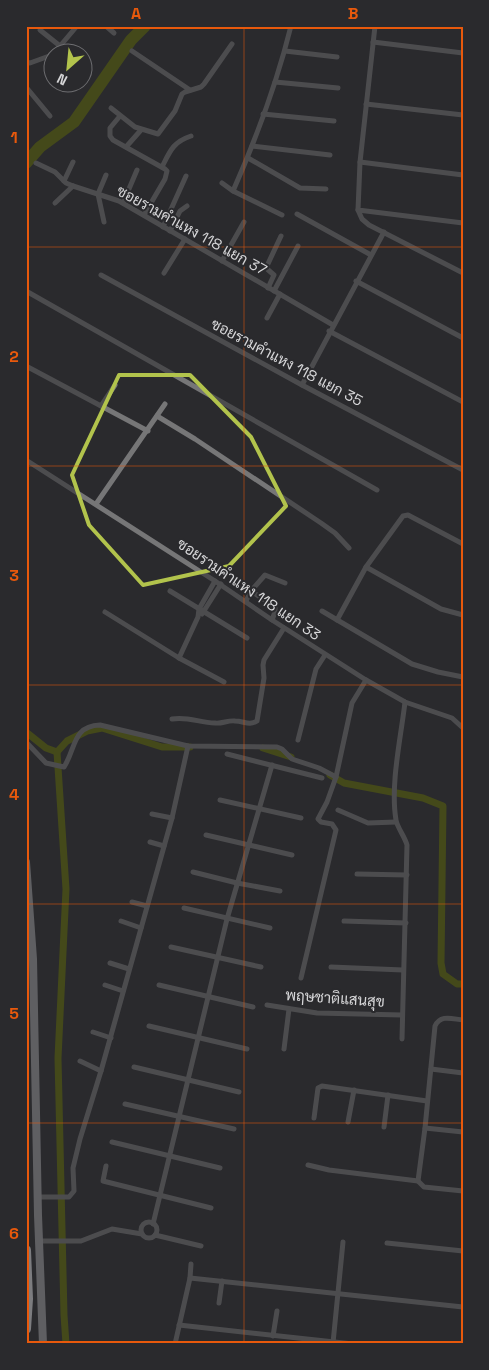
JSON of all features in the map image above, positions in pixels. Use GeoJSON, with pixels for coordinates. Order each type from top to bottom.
{"type":"FeatureCollection","features":[{"type":"Feature","properties":{"kind":"highway"},"geometry":{"type":"LineString","coordinates":[[26,1250],[28,1299],[26,1330]]}},
{"type":"Feature","properties":{"kind":"main road"},"geometry":{"type":"LineString","coordinates":[[26,862],[33,958],[37,1197],[43,1344]]}},
{"type":"Feature","properties":{"kind":"street"},"geometry":{"type":"LineString","coordinates":[[63,42],[77,26]]}},
{"type":"Feature","properties":{"kind":"street"},"geometry":{"type":"LineString","coordinates":[[106,26],[114,33]]}},
{"type":"Feature","properties":{"kind":"street"},"geometry":{"type":"LineString","coordinates":[[233,190],[248,158],[264,114],[285,51],[291,26]]}},
{"type":"Feature","properties":{"kind":"street"},"geometry":{"type":"LineString","coordinates":[[375,26],[360,162],[358,210],[362,219],[369,225],[463,273]]}},
{"type":"Feature","properties":{"kind":"street"},"geometry":{"type":"LineString","coordinates":[[40,30],[55,42]]}},
{"type":"Feature","properties":{"kind":"street"},"geometry":{"type":"LineString","coordinates":[[374,42],[463,53]]}},
{"type":"Feature","properties":{"kind":"street"},"geometry":{"type":"LineString","coordinates":[[111,108],[140,130],[158,134],[174,111],[182,94],[204,84],[232,44]]}},
{"type":"Feature","properties":{"kind":"street"},"geometry":{"type":"LineString","coordinates":[[132,51],[190,90]]}},
{"type":"Feature","properties":{"kind":"street"},"geometry":{"type":"LineString","coordinates":[[285,51],[337,57]]}},
{"type":"Feature","properties":{"kind":"street"},"geometry":{"type":"LineString","coordinates":[[26,62],[30,63],[42,58]]}},
{"type":"Feature","properties":{"kind":"street"},"geometry":{"type":"LineString","coordinates":[[275,82],[338,88]]}},
{"type":"Feature","properties":{"kind":"street"},"geometry":{"type":"LineString","coordinates":[[26,87],[50,116]]}},
{"type":"Feature","properties":{"kind":"street"},"geometry":{"type":"LineString","coordinates":[[366,104],[463,114]]}},
{"type":"Feature","properties":{"kind":"street"},"geometry":{"type":"LineString","coordinates":[[264,114],[334,121]]}},
{"type":"Feature","properties":{"kind":"street"},"geometry":{"type":"LineString","coordinates":[[120,116],[110,128],[110,136],[113,140],[167,171],[165,179],[144,216]]}},
{"type":"Feature","properties":{"kind":"street"},"geometry":{"type":"LineString","coordinates":[[126,147],[140,130]]}},
{"type":"Feature","properties":{"kind":"street"},"geometry":{"type":"LineString","coordinates":[[162,167],[172,148],[179,141],[191,136]]}},
{"type":"Feature","properties":{"kind":"street"},"geometry":{"type":"LineString","coordinates":[[252,146],[330,155]]}},
{"type":"Feature","properties":{"kind":"street"},"geometry":{"type":"LineString","coordinates":[[248,158],[300,188],[326,189]]}},
{"type":"Feature","properties":{"kind":"street"},"geometry":{"type":"LineString","coordinates":[[64,181],[73,162]]}},
{"type":"Feature","properties":{"kind":"street"},"geometry":{"type":"LineString","coordinates":[[360,162],[463,174]]}},
{"type":"Feature","properties":{"kind":"street","name":"ซอยรามคำแหง 118 แยก 37"},"geometry":{"type":"LineString","coordinates":[[36,163],[55,172],[72,186],[123,203],[333,325]]}},
{"type":"Feature","properties":{"kind":"street"},"geometry":{"type":"LineString","coordinates":[[123,203],[137,170]]}},
{"type":"Feature","properties":{"kind":"street"},"geometry":{"type":"LineString","coordinates":[[104,222],[98,194],[106,175]]}},
{"type":"Feature","properties":{"kind":"street"},"geometry":{"type":"LineString","coordinates":[[163,227],[186,176]]}},
{"type":"Feature","properties":{"kind":"street"},"geometry":{"type":"LineString","coordinates":[[222,183],[282,215]]}},
{"type":"Feature","properties":{"kind":"street"},"geometry":{"type":"LineString","coordinates":[[55,203],[72,186]]}},
{"type":"Feature","properties":{"kind":"street"},"geometry":{"type":"LineString","coordinates":[[170,230],[180,211],[186,206]]}},
{"type":"Feature","properties":{"kind":"street"},"geometry":{"type":"LineString","coordinates":[[358,210],[463,223]]}},
{"type":"Feature","properties":{"kind":"street"},"geometry":{"type":"LineString","coordinates":[[297,214],[371,255]]}},
{"type":"Feature","properties":{"kind":"street"},"geometry":{"type":"LineString","coordinates":[[222,261],[244,222]]}},
{"type":"Feature","properties":{"kind":"street"},"geometry":{"type":"LineString","coordinates":[[302,385],[356,281],[384,232]]}},
{"type":"Feature","properties":{"kind":"street"},"geometry":{"type":"LineString","coordinates":[[268,288],[274,275],[266,268],[281,236]]}},
{"type":"Feature","properties":{"kind":"street"},"geometry":{"type":"LineString","coordinates":[[164,273],[185,239]]}},
{"type":"Feature","properties":{"kind":"street"},"geometry":{"type":"LineString","coordinates":[[267,318],[298,246]]}},
{"type":"Feature","properties":{"kind":"street","name":"ซอยรามคำแหง 118 แยก 35"},"geometry":{"type":"LineString","coordinates":[[101,275],[302,385],[463,470]]}},
{"type":"Feature","properties":{"kind":"street"},"geometry":{"type":"LineString","coordinates":[[356,281],[463,338]]}},
{"type":"Feature","properties":{"kind":"street"},"geometry":{"type":"LineString","coordinates":[[26,291],[378,490]]}},
{"type":"Feature","properties":{"kind":"street"},"geometry":{"type":"LineString","coordinates":[[330,331],[463,402]]}},
{"type":"Feature","properties":{"kind":"street"},"geometry":{"type":"LineString","coordinates":[[26,366],[148,431]]}},
{"type":"Feature","properties":{"kind":"street"},"geometry":{"type":"LineString","coordinates":[[101,406],[115,385]]}},
{"type":"Feature","properties":{"kind":"street"},"geometry":{"type":"LineString","coordinates":[[96,504],[165,404]]}},
{"type":"Feature","properties":{"kind":"street"},"geometry":{"type":"LineString","coordinates":[[157,416],[195,439],[336,533],[349,548]]}},
{"type":"Feature","properties":{"kind":"street","name":"ซอยรามคำแหง 118 แยก 33"},"geometry":{"type":"LineString","coordinates":[[26,460],[221,584],[325,655],[405,702],[452,718],[463,728]]}},
{"type":"Feature","properties":{"kind":"street"},"geometry":{"type":"LineString","coordinates":[[337,620],[366,567],[403,516],[408,515],[463,544]]}},
{"type":"Feature","properties":{"kind":"street"},"geometry":{"type":"LineString","coordinates":[[366,567],[441,609],[463,615]]}},
{"type":"Feature","properties":{"kind":"street"},"geometry":{"type":"LineString","coordinates":[[246,601],[250,591],[265,575],[285,583]]}},
{"type":"Feature","properties":{"kind":"street"},"geometry":{"type":"LineString","coordinates":[[179,658],[215,581]]}},
{"type":"Feature","properties":{"kind":"street"},"geometry":{"type":"LineString","coordinates":[[202,610],[221,584]]}},
{"type":"Feature","properties":{"kind":"street"},"geometry":{"type":"LineString","coordinates":[[170,590],[247,638]]}},
{"type":"Feature","properties":{"kind":"street"},"geometry":{"type":"LineString","coordinates":[[250,591],[275,607],[272,620]]}},
{"type":"Feature","properties":{"kind":"street"},"geometry":{"type":"LineString","coordinates":[[322,610],[412,664],[463,677]]}},
{"type":"Feature","properties":{"kind":"street"},"geometry":{"type":"LineString","coordinates":[[104,612],[179,658],[224,682]]}},
{"type":"Feature","properties":{"kind":"street"},"geometry":{"type":"LineString","coordinates":[[172,719],[196,719],[214,723],[228,720],[238,720],[248,724],[255,722],[259,717],[264,678],[264,660],[284,628]]}},
{"type":"Feature","properties":{"kind":"street"},"geometry":{"type":"LineString","coordinates":[[298,740],[316,669],[325,655]]}},
{"type":"Feature","properties":{"kind":"street"},"geometry":{"type":"LineString","coordinates":[[301,978],[336,830],[332,824],[321,822],[318,819],[336,778],[352,703],[366,680]]}},
{"type":"Feature","properties":{"kind":"street","name":"พฤษชาติแสนสุข"},"geometry":{"type":"LineString","coordinates":[[402,1039],[407,845],[404,834],[396,822],[395,787],[405,702]]}},
{"type":"Feature","properties":{"kind":"street"},"geometry":{"type":"LineString","coordinates":[[26,742],[46,763],[64,767],[80,732],[88,726],[100,725],[188,746],[277,747],[282,749],[292,759],[319,768],[336,778]]}},
{"type":"Feature","properties":{"kind":"street"},"geometry":{"type":"LineString","coordinates":[[37,1197],[69,1197],[74,1191],[73,1168],[80,1139],[148,906],[172,818],[188,746]]}},
{"type":"Feature","properties":{"kind":"street"},"geometry":{"type":"LineString","coordinates":[[227,754],[322,778]]}},
{"type":"Feature","properties":{"kind":"street"},"geometry":{"type":"LineString","coordinates":[[155,1235],[156,1228],[153,1224],[168,1156],[226,919],[272,765]]}},
{"type":"Feature","properties":{"kind":"street"},"geometry":{"type":"LineString","coordinates":[[220,800],[301,818]]}},
{"type":"Feature","properties":{"kind":"street"},"geometry":{"type":"LineString","coordinates":[[338,810],[368,823],[396,822]]}},
{"type":"Feature","properties":{"kind":"street"},"geometry":{"type":"LineString","coordinates":[[152,814],[172,818]]}},
{"type":"Feature","properties":{"kind":"street"},"geometry":{"type":"LineString","coordinates":[[206,836],[292,855]]}},
{"type":"Feature","properties":{"kind":"street"},"geometry":{"type":"LineString","coordinates":[[150,842],[164,846]]}},
{"type":"Feature","properties":{"kind":"street"},"geometry":{"type":"LineString","coordinates":[[193,872],[280,891]]}},
{"type":"Feature","properties":{"kind":"street"},"geometry":{"type":"LineString","coordinates":[[358,874],[407,875]]}},
{"type":"Feature","properties":{"kind":"street"},"geometry":{"type":"LineString","coordinates":[[132,902],[148,906]]}},
{"type":"Feature","properties":{"kind":"street"},"geometry":{"type":"LineString","coordinates":[[184,908],[270,928]]}},
{"type":"Feature","properties":{"kind":"street"},"geometry":{"type":"LineString","coordinates":[[121,921],[141,928]]}},
{"type":"Feature","properties":{"kind":"street"},"geometry":{"type":"LineString","coordinates":[[344,922],[406,923]]}},
{"type":"Feature","properties":{"kind":"street"},"geometry":{"type":"LineString","coordinates":[[171,946],[261,968]]}},
{"type":"Feature","properties":{"kind":"street"},"geometry":{"type":"LineString","coordinates":[[110,963],[129,969]]}},
{"type":"Feature","properties":{"kind":"street","name":"พฤษชาติแสนสุข"},"geometry":{"type":"LineString","coordinates":[[331,967],[403,970]]}},
{"type":"Feature","properties":{"kind":"street"},"geometry":{"type":"LineString","coordinates":[[105,985],[123,991]]}},
{"type":"Feature","properties":{"kind":"street"},"geometry":{"type":"LineString","coordinates":[[158,985],[253,1007]]}},
{"type":"Feature","properties":{"kind":"street","name":"พฤษชาติแสนสุข"},"geometry":{"type":"LineString","coordinates":[[267,1005],[317,1013],[402,1015]]}},
{"type":"Feature","properties":{"kind":"street"},"geometry":{"type":"LineString","coordinates":[[284,1049],[289,1009]]}},
{"type":"Feature","properties":{"kind":"street"},"geometry":{"type":"LineString","coordinates":[[418,1181],[426,1128],[435,1026],[437,1021],[442,1018],[463,1020]]}},
{"type":"Feature","properties":{"kind":"street"},"geometry":{"type":"LineString","coordinates":[[149,1026],[247,1049]]}},
{"type":"Feature","properties":{"kind":"street"},"geometry":{"type":"LineString","coordinates":[[93,1032],[111,1038]]}},
{"type":"Feature","properties":{"kind":"street"},"geometry":{"type":"LineString","coordinates":[[80,1061],[101,1070]]}},
{"type":"Feature","properties":{"kind":"street"},"geometry":{"type":"LineString","coordinates":[[134,1067],[239,1092]]}},
{"type":"Feature","properties":{"kind":"street"},"geometry":{"type":"LineString","coordinates":[[431,1069],[463,1073]]}},
{"type":"Feature","properties":{"kind":"street"},"geometry":{"type":"LineString","coordinates":[[314,1118],[320,1086],[427,1101]]}},
{"type":"Feature","properties":{"kind":"street"},"geometry":{"type":"LineString","coordinates":[[348,1122],[354,1090]]}},
{"type":"Feature","properties":{"kind":"street"},"geometry":{"type":"LineString","coordinates":[[384,1127],[388,1095]]}},
{"type":"Feature","properties":{"kind":"street"},"geometry":{"type":"LineString","coordinates":[[125,1104],[234,1129]]}},
{"type":"Feature","properties":{"kind":"street"},"geometry":{"type":"LineString","coordinates":[[426,1128],[463,1132]]}},
{"type":"Feature","properties":{"kind":"street"},"geometry":{"type":"LineString","coordinates":[[112,1142],[220,1168]]}},
{"type":"Feature","properties":{"kind":"street"},"geometry":{"type":"LineString","coordinates":[[308,1165],[418,1181],[424,1187],[463,1191]]}},
{"type":"Feature","properties":{"kind":"street"},"geometry":{"type":"LineString","coordinates":[[106,1166],[103,1181],[211,1208]]}},
{"type":"Feature","properties":{"kind":"street"},"geometry":{"type":"LineString","coordinates":[[142,1234],[141,1229],[144,1225],[148,1223],[153,1224]]}},
{"type":"Feature","properties":{"kind":"street"},"geometry":{"type":"LineString","coordinates":[[39,1241],[78,1241],[92,1238],[112,1229],[142,1234],[148,1238],[155,1235],[201,1246]]}},
{"type":"Feature","properties":{"kind":"street"},"geometry":{"type":"LineString","coordinates":[[333,1343],[343,1242]]}},
{"type":"Feature","properties":{"kind":"street"},"geometry":{"type":"LineString","coordinates":[[388,1242],[463,1251]]}},
{"type":"Feature","properties":{"kind":"street"},"geometry":{"type":"LineString","coordinates":[[175,1344],[190,1278],[191,1264]]}},
{"type":"Feature","properties":{"kind":"street"},"geometry":{"type":"LineString","coordinates":[[190,1278],[463,1307]]}},
{"type":"Feature","properties":{"kind":"street"},"geometry":{"type":"LineString","coordinates":[[219,1303],[222,1281]]}},
{"type":"Feature","properties":{"kind":"street"},"geometry":{"type":"LineString","coordinates":[[273,1336],[277,1311]]}},
{"type":"Feature","properties":{"kind":"street"},"geometry":{"type":"LineString","coordinates":[[179,1325],[353,1344]]}},
{"type":"Feature","properties":{"kind":"highlighted area"},"geometry":{"type":"Polygon","coordinates":[[[119,375],[190,375],[251,437],[286,506],[229,566],[143,585],[89,525],[72,475],[119,375]]]}},
{"type":"Feature","properties":{"kind":"waterway"},"geometry":{"type":"LineString","coordinates":[[26,163],[40,147],[74,122],[131,40],[145,26]]}},
{"type":"Feature","properties":{"kind":"waterway"},"geometry":{"type":"LineString","coordinates":[[26,732],[46,748],[57,752],[67,741],[87,731],[102,728],[162,747],[190,747]]}},
{"type":"Feature","properties":{"kind":"waterway"},"geometry":{"type":"LineString","coordinates":[[263,748],[291,757]]}},
{"type":"Feature","properties":{"kind":"waterway"},"geometry":{"type":"LineString","coordinates":[[57,752],[66,889],[58,1058],[66,1344]]}},
{"type":"Feature","properties":{"kind":"waterway"},"geometry":{"type":"LineString","coordinates":[[330,775],[344,783],[423,798],[443,806],[441,963],[443,974],[457,984],[463,984]]}}]}
